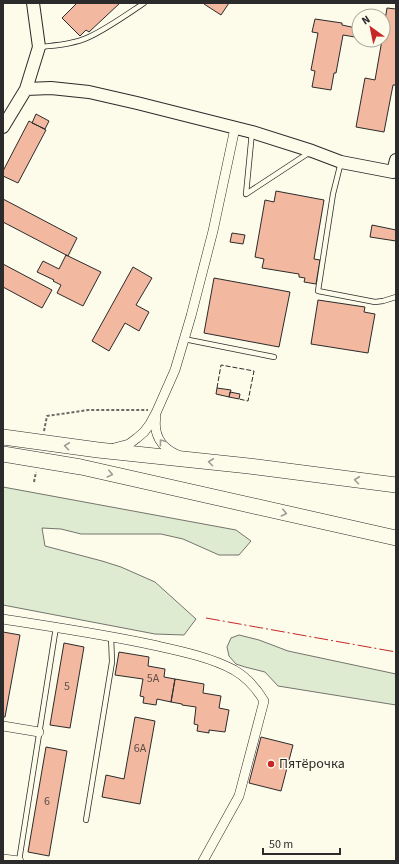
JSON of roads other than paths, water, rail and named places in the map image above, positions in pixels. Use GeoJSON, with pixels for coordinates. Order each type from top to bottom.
{"type":"FeatureCollection","features":[{"type":"Feature","properties":{"kind":"highway"},"geometry":{"type":"LineString","coordinates":[[3,437],[98,450],[188,459],[396,485]]}},
{"type":"Feature","properties":{"kind":"highway"},"geometry":{"type":"LineString","coordinates":[[3,454],[81,467],[396,538]]}},
{"type":"Feature","properties":{"kind":"street"},"geometry":{"type":"LineString","coordinates":[[3,127],[26,89],[39,47],[33,3]]}},
{"type":"Feature","properties":{"kind":"street"},"geometry":{"type":"LineString","coordinates":[[26,89],[51,88],[89,92],[252,132],[341,162],[394,173],[396,160]]}},
{"type":"Feature","properties":{"kind":"street"},"geometry":{"type":"LineString","coordinates":[[98,450],[129,444],[144,432],[157,411],[175,370],[213,232],[235,128]]}},
{"type":"Feature","properties":{"kind":"street"},"geometry":{"type":"LineString","coordinates":[[157,411],[155,424],[156,434],[160,441],[171,452],[188,459]]}},
{"type":"Feature","properties":{"kind":"street"},"geometry":{"type":"LineString","coordinates":[[3,618],[111,636],[183,652],[217,662],[234,670],[259,693],[264,701],[240,796],[203,861]]}},
{"type":"Feature","properties":{"kind":"street"},"geometry":{"type":"LineString","coordinates":[[3,726],[39,732]]}},
{"type":"Feature","properties":{"kind":"street"},"geometry":{"type":"LineString","coordinates":[[3,858],[19,861]]}},
{"type":"Feature","properties":{"kind":"lane"},"geometry":{"type":"LineString","coordinates":[[39,47],[67,44],[88,38],[107,28],[144,3]]}},
{"type":"Feature","properties":{"kind":"lane"},"geometry":{"type":"LineString","coordinates":[[252,132],[246,194],[312,151]]}},
{"type":"Feature","properties":{"kind":"lane"},"geometry":{"type":"LineString","coordinates":[[341,162],[333,194],[318,291],[375,302],[396,297]]}},
{"type":"Feature","properties":{"kind":"lane"},"geometry":{"type":"LineString","coordinates":[[184,339],[274,358]]}},
{"type":"Feature","properties":{"kind":"lane"},"geometry":{"type":"LineString","coordinates":[[19,861],[56,627]]}},
{"type":"Feature","properties":{"kind":"lane"},"geometry":{"type":"LineString","coordinates":[[86,820],[112,662],[111,636]]}},
{"type":"Feature","properties":{"kind":"place","name":"Пятёрочка"},"geometry":{"type":"Point","coordinates":[271,764]}}]}
